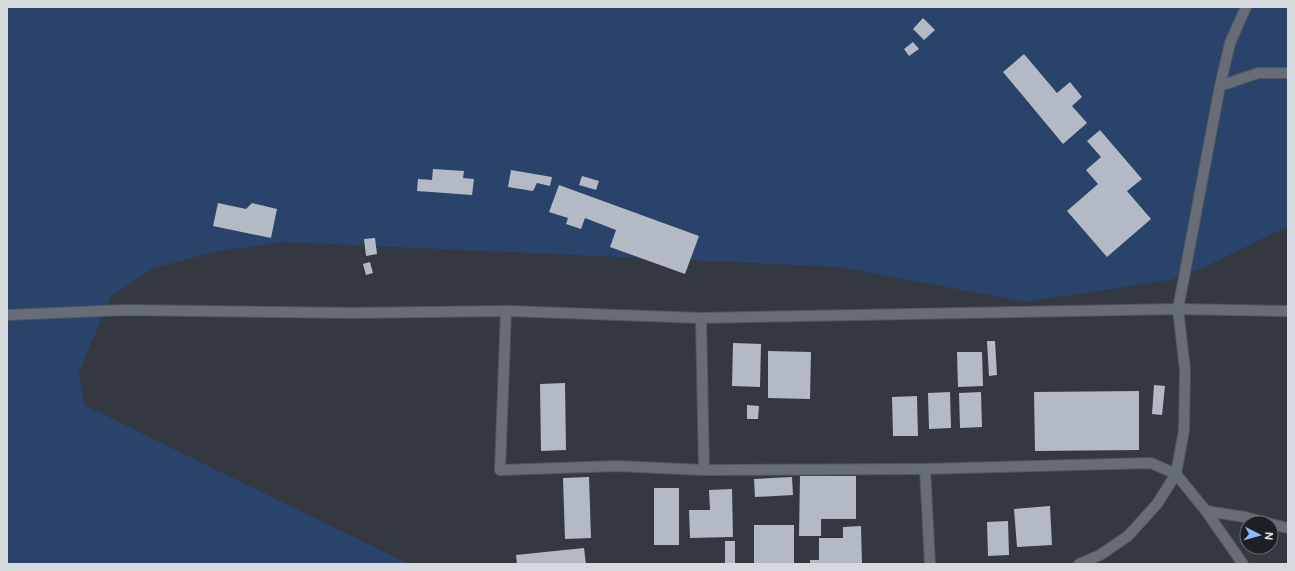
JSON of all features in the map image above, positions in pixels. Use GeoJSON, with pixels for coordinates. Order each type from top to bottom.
{"type":"FeatureCollection","features":[{"type":"Feature","properties":{"kind":"street"},"geometry":{"type":"LineString","coordinates":[[1079,564],[1100,555],[1128,536],[1157,504],[1176,474],[1184,430],[1185,370],[1178,309],[1220,86],[1230,43],[1246,7]]}},
{"type":"Feature","properties":{"kind":"street"},"geometry":{"type":"LineString","coordinates":[[1220,86],[1258,73],[1288,73]]}},
{"type":"Feature","properties":{"kind":"street"},"geometry":{"type":"LineString","coordinates":[[7,315],[125,310],[352,314],[506,311],[701,318],[1178,309],[1288,311]]}},
{"type":"Feature","properties":{"kind":"street"},"geometry":{"type":"LineString","coordinates":[[506,311],[500,470],[618,466],[704,470],[925,469],[1151,463],[1176,474],[1206,511],[1243,564]]}},
{"type":"Feature","properties":{"kind":"street"},"geometry":{"type":"LineString","coordinates":[[701,318],[704,470]]}},
{"type":"Feature","properties":{"kind":"street"},"geometry":{"type":"LineString","coordinates":[[925,469],[930,564]]}},
{"type":"Feature","properties":{"kind":"street"},"geometry":{"type":"LineString","coordinates":[[1206,511],[1239,515]]}},
{"type":"Feature","properties":{"kind":"shaded area"},"geometry":{"type":"Polygon","coordinates":[[[10,7],[1288,7],[1288,226],[1205,267],[1170,280],[1026,302],[839,267],[284,242],[219,251],[154,268],[111,296],[79,372],[84,405],[409,564],[7,564],[7,10],[10,7]]]}},
{"type":"Feature","properties":{"kind":"building"},"geometry":{"type":"Polygon","coordinates":[[[923,18],[935,30],[924,40],[913,29],[923,18]]]}},
{"type":"Feature","properties":{"kind":"building"},"geometry":{"type":"Polygon","coordinates":[[[913,42],[919,49],[909,56],[904,49],[913,42]]]}},
{"type":"Feature","properties":{"kind":"building"},"geometry":{"type":"Polygon","coordinates":[[[1024,54],[1057,93],[1070,82],[1082,97],[1072,106],[1087,123],[1063,144],[1003,72],[1024,54]]]}},
{"type":"Feature","properties":{"kind":"building"},"geometry":{"type":"Polygon","coordinates":[[[1100,130],[1142,179],[1127,191],[1151,219],[1107,257],[1067,211],[1098,184],[1086,170],[1101,157],[1087,141],[1100,130]]]}},
{"type":"Feature","properties":{"kind":"building"},"geometry":{"type":"Polygon","coordinates":[[[433,169],[464,171],[463,178],[474,179],[472,195],[417,191],[418,179],[432,180],[433,169]]]}},
{"type":"Feature","properties":{"kind":"building"},"geometry":{"type":"Polygon","coordinates":[[[511,170],[552,177],[550,186],[537,183],[533,191],[508,187],[511,170]]]}},
{"type":"Feature","properties":{"kind":"building"},"geometry":{"type":"Polygon","coordinates":[[[582,176],[599,181],[596,190],[579,185],[582,176]]]}},
{"type":"Feature","properties":{"kind":"building"},"geometry":{"type":"Polygon","coordinates":[[[559,185],[699,236],[685,274],[610,247],[616,230],[585,218],[581,229],[566,224],[568,218],[549,212],[559,185]]]}},
{"type":"Feature","properties":{"kind":"building"},"geometry":{"type":"Polygon","coordinates":[[[218,203],[246,209],[252,203],[277,209],[271,238],[213,226],[218,203]]]}},
{"type":"Feature","properties":{"kind":"building"},"geometry":{"type":"Polygon","coordinates":[[[375,238],[377,254],[366,256],[364,239],[375,238]]]}},
{"type":"Feature","properties":{"kind":"building"},"geometry":{"type":"Polygon","coordinates":[[[370,262],[373,273],[366,275],[363,264],[370,262]]]}},
{"type":"Feature","properties":{"kind":"building"},"geometry":{"type":"Polygon","coordinates":[[[987,341],[995,341],[997,375],[989,376],[987,341]]]}},
{"type":"Feature","properties":{"kind":"building"},"geometry":{"type":"Polygon","coordinates":[[[733,343],[761,344],[760,387],[732,386],[733,343]]]}},
{"type":"Feature","properties":{"kind":"building"},"geometry":{"type":"Polygon","coordinates":[[[768,351],[811,352],[810,399],[768,398],[768,351]]]}},
{"type":"Feature","properties":{"kind":"building"},"geometry":{"type":"Polygon","coordinates":[[[957,352],[982,352],[983,386],[958,387],[957,352]]]}},
{"type":"Feature","properties":{"kind":"building"},"geometry":{"type":"Polygon","coordinates":[[[565,383],[566,450],[541,451],[540,384],[565,383]]]}},
{"type":"Feature","properties":{"kind":"building"},"geometry":{"type":"Polygon","coordinates":[[[1154,385],[1165,386],[1162,415],[1152,414],[1154,385]]]}},
{"type":"Feature","properties":{"kind":"building"},"geometry":{"type":"Polygon","coordinates":[[[1139,391],[1139,450],[1035,451],[1034,392],[1139,391]]]}},
{"type":"Feature","properties":{"kind":"building"},"geometry":{"type":"Polygon","coordinates":[[[950,392],[951,428],[929,429],[928,393],[950,392]]]}},
{"type":"Feature","properties":{"kind":"building"},"geometry":{"type":"Polygon","coordinates":[[[981,392],[982,427],[960,428],[959,393],[981,392]]]}},
{"type":"Feature","properties":{"kind":"building"},"geometry":{"type":"Polygon","coordinates":[[[917,396],[918,436],[893,436],[892,397],[917,396]]]}},
{"type":"Feature","properties":{"kind":"building"},"geometry":{"type":"Polygon","coordinates":[[[747,405],[759,406],[758,419],[747,419],[747,405]]]}},
{"type":"Feature","properties":{"kind":"building"},"geometry":{"type":"Polygon","coordinates":[[[800,476],[856,476],[856,519],[821,519],[821,536],[799,536],[800,476]]]}},
{"type":"Feature","properties":{"kind":"building"},"geometry":{"type":"Polygon","coordinates":[[[589,477],[591,538],[565,539],[563,478],[589,477]]]}},
{"type":"Feature","properties":{"kind":"building"},"geometry":{"type":"Polygon","coordinates":[[[792,477],[793,495],[755,497],[754,479],[792,477]]]}},
{"type":"Feature","properties":{"kind":"building"},"geometry":{"type":"Polygon","coordinates":[[[654,488],[679,488],[679,545],[654,545],[654,488]]]}},
{"type":"Feature","properties":{"kind":"building"},"geometry":{"type":"Polygon","coordinates":[[[732,489],[733,537],[690,538],[689,510],[710,510],[709,490],[732,489]]]}},
{"type":"Feature","properties":{"kind":"building"},"geometry":{"type":"Polygon","coordinates":[[[1050,506],[1052,545],[1017,547],[1014,509],[1050,506]]]}},
{"type":"Feature","properties":{"kind":"building"},"geometry":{"type":"Polygon","coordinates":[[[1008,521],[1009,555],[988,556],[987,522],[1008,521]]]}},
{"type":"Feature","properties":{"kind":"building"},"geometry":{"type":"Polygon","coordinates":[[[754,525],[794,525],[794,564],[754,564],[754,525]]]}},
{"type":"Feature","properties":{"kind":"building"},"geometry":{"type":"Polygon","coordinates":[[[861,526],[862,564],[810,564],[810,560],[819,560],[819,538],[843,538],[843,527],[861,526]]]}},
{"type":"Feature","properties":{"kind":"building"},"geometry":{"type":"Polygon","coordinates":[[[725,541],[735,541],[735,563],[725,563],[725,541]]]}},
{"type":"Feature","properties":{"kind":"building"},"geometry":{"type":"Polygon","coordinates":[[[584,548],[586,564],[517,564],[516,555],[584,548]]]}}]}
